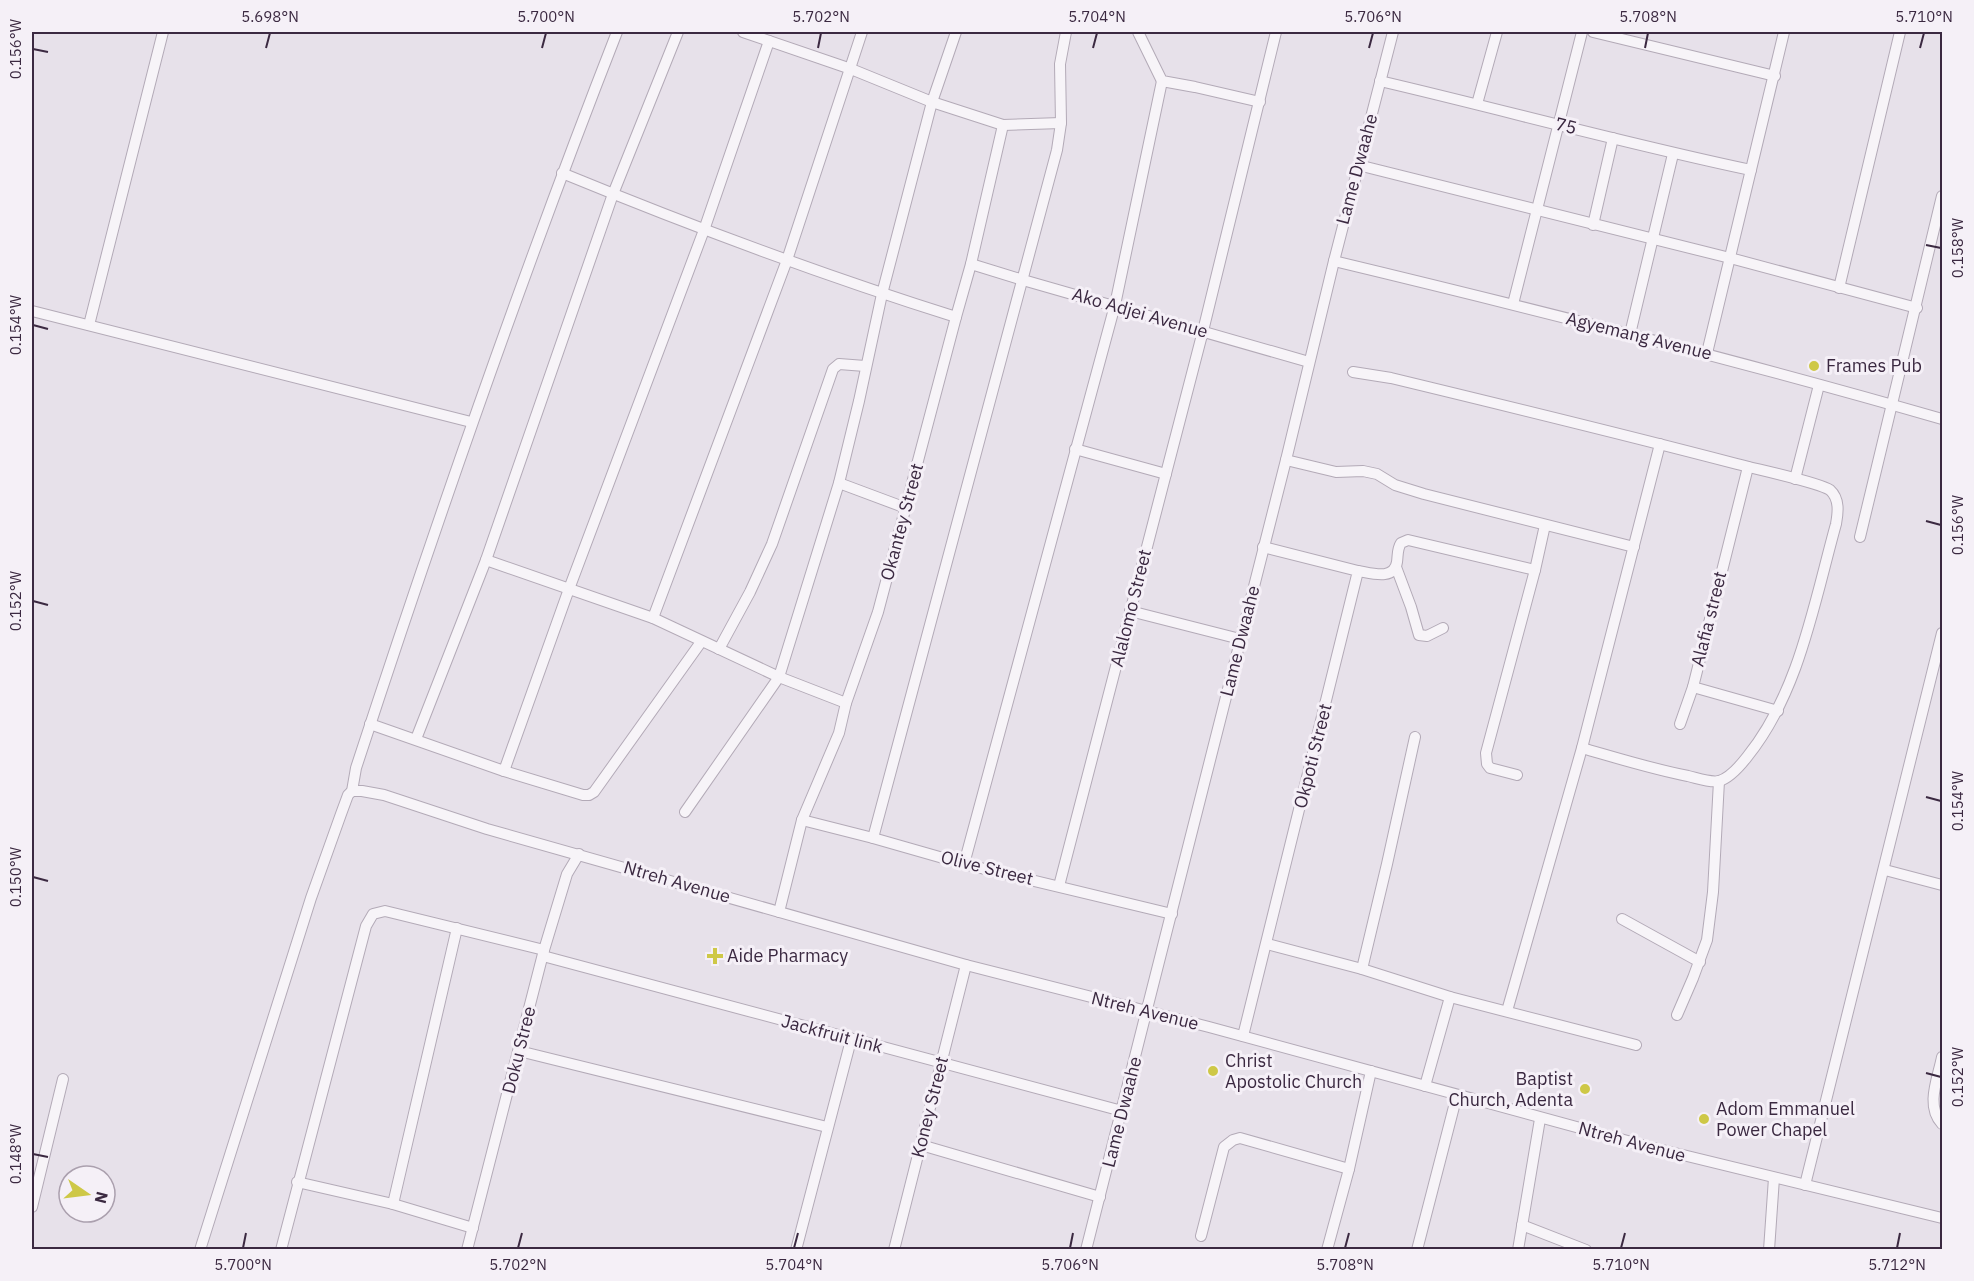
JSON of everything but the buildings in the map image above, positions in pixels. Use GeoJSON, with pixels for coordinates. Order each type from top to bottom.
{"type":"FeatureCollection","features":[{"type":"Feature","properties":{"kind":"street"},"geometry":{"type":"LineString","coordinates":[[89,325],[163,32]]}},
{"type":"Feature","properties":{"kind":"street"},"geometry":{"type":"LineString","coordinates":[[200,1250],[311,898],[341,813],[352,791],[356,768],[370,724],[471,422],[562,173],[617,32]]}},
{"type":"Feature","properties":{"kind":"street"},"geometry":{"type":"LineString","coordinates":[[416,739],[486,560],[614,194],[678,32]]}},
{"type":"Feature","properties":{"kind":"street"},"geometry":{"type":"LineString","coordinates":[[743,32],[851,69],[932,102],[1003,125],[1061,123]]}},
{"type":"Feature","properties":{"kind":"street"},"geometry":{"type":"LineString","coordinates":[[653,618],[787,260],[862,32]]}},
{"type":"Feature","properties":{"kind":"street"},"geometry":{"type":"LineString","coordinates":[[685,812],[779,677],[839,483],[882,294],[932,102],[956,32]]}},
{"type":"Feature","properties":{"kind":"street"},"geometry":{"type":"LineString","coordinates":[[873,838],[1057,150],[1061,123],[1060,64],[1066,32]]}},
{"type":"Feature","properties":{"kind":"street"},"geometry":{"type":"LineString","coordinates":[[964,864],[1115,305],[1162,81],[1138,32]]}},
{"type":"Feature","properties":{"kind":"street","name":"Alalomo Street"},"geometry":{"type":"LineString","coordinates":[[1059,886],[1203,331],[1276,32]]}},
{"type":"Feature","properties":{"kind":"street","name":"Lame Dwaahe"},"geometry":{"type":"LineString","coordinates":[[1086,1250],[1393,32]]}},
{"type":"Feature","properties":{"kind":"street"},"geometry":{"type":"LineString","coordinates":[[1477,104],[1497,32]]}},
{"type":"Feature","properties":{"kind":"street"},"geometry":{"type":"LineString","coordinates":[[1513,304],[1582,32]]}},
{"type":"Feature","properties":{"kind":"street"},"geometry":{"type":"LineString","coordinates":[[1593,32],[1774,76]]}},
{"type":"Feature","properties":{"kind":"street"},"geometry":{"type":"LineString","coordinates":[[1707,353],[1784,32]]}},
{"type":"Feature","properties":{"kind":"street"},"geometry":{"type":"LineString","coordinates":[[1839,288],[1900,32]]}},
{"type":"Feature","properties":{"kind":"street"},"geometry":{"type":"LineString","coordinates":[[504,771],[569,589],[704,230],[769,41]]}},
{"type":"Feature","properties":{"kind":"street"},"geometry":{"type":"LineString","coordinates":[[1162,81],[1260,102]]}},
{"type":"Feature","properties":{"kind":"street","name":"75"},"geometry":{"type":"LineString","coordinates":[[1380,81],[1672,154],[1752,170]]}},
{"type":"Feature","properties":{"kind":"street","name":"Okantey Street"},"geometry":{"type":"LineString","coordinates":[[779,912],[802,820],[838,733],[846,703],[878,612],[971,264],[1003,125]]}},
{"type":"Feature","properties":{"kind":"street"},"geometry":{"type":"LineString","coordinates":[[1593,225],[1613,138]]}},
{"type":"Feature","properties":{"kind":"street"},"geometry":{"type":"LineString","coordinates":[[1630,334],[1672,154]]}},
{"type":"Feature","properties":{"kind":"street"},"geometry":{"type":"LineString","coordinates":[[1358,165],[1730,258],[1917,308]]}},
{"type":"Feature","properties":{"kind":"street"},"geometry":{"type":"LineString","coordinates":[[562,173],[704,230],[882,294],[956,317]]}},
{"type":"Feature","properties":{"kind":"street"},"geometry":{"type":"LineString","coordinates":[[1860,537],[1917,308],[1942,196]]}},
{"type":"Feature","properties":{"kind":"street"},"geometry":{"type":"LineString","coordinates":[[1931,246],[1942,249]]}},
{"type":"Feature","properties":{"kind":"street","name":"Agyemang Avenue"},"geometry":{"type":"LineString","coordinates":[[1334,261],[1707,353],[1942,419]]}},
{"type":"Feature","properties":{"kind":"street","name":"Ako Adjei Avenue"},"geometry":{"type":"LineString","coordinates":[[971,264],[1309,362]]}},
{"type":"Feature","properties":{"kind":"street"},"geometry":{"type":"LineString","coordinates":[[32,311],[471,422]]}},
{"type":"Feature","properties":{"kind":"street"},"geometry":{"type":"LineString","coordinates":[[719,649],[750,592],[772,544],[833,369],[839,364],[865,366]]}},
{"type":"Feature","properties":{"kind":"street"},"geometry":{"type":"LineString","coordinates":[[1353,372],[1391,378],[1660,444],[1795,479],[1828,489],[1833,494],[1838,510],[1836,525],[1798,661],[1778,711],[1757,745],[1742,763],[1730,775],[1719,781],[1703,780],[1582,748]]}},
{"type":"Feature","properties":{"kind":"street"},"geometry":{"type":"LineString","coordinates":[[1795,479],[1820,385]]}},
{"type":"Feature","properties":{"kind":"street"},"geometry":{"type":"LineString","coordinates":[[1507,1011],[1582,748],[1660,444]]}},
{"type":"Feature","properties":{"kind":"street"},"geometry":{"type":"LineString","coordinates":[[1075,449],[1166,474]]}},
{"type":"Feature","properties":{"kind":"street"},"geometry":{"type":"LineString","coordinates":[[1286,460],[1336,472],[1352,470],[1377,474],[1395,485],[1424,494],[1634,547]]}},
{"type":"Feature","properties":{"kind":"street","name":"Alafia street"},"geometry":{"type":"LineString","coordinates":[[1748,467],[1693,687],[1778,711]]}},
{"type":"Feature","properties":{"kind":"street"},"geometry":{"type":"LineString","coordinates":[[839,483],[906,508]]}},
{"type":"Feature","properties":{"kind":"street"},"geometry":{"type":"LineString","coordinates":[[1517,775],[1490,768],[1487,764],[1486,753],[1545,525]]}},
{"type":"Feature","properties":{"kind":"street"},"geometry":{"type":"LineString","coordinates":[[1443,628],[1427,636],[1419,635],[1396,567],[1398,548],[1401,543],[1408,540],[1535,570]]}},
{"type":"Feature","properties":{"kind":"street"},"geometry":{"type":"LineString","coordinates":[[1263,547],[1381,575],[1391,573],[1396,567]]}},
{"type":"Feature","properties":{"kind":"street"},"geometry":{"type":"LineString","coordinates":[[486,560],[653,618],[779,677],[846,703]]}},
{"type":"Feature","properties":{"kind":"street","name":"Okpoti Street"},"geometry":{"type":"LineString","coordinates":[[1243,1036],[1358,571]]}},
{"type":"Feature","properties":{"kind":"street"},"geometry":{"type":"LineString","coordinates":[[1130,611],[1240,639]]}},
{"type":"Feature","properties":{"kind":"street"},"geometry":{"type":"LineString","coordinates":[[1805,1185],[1942,633]]}},
{"type":"Feature","properties":{"kind":"street"},"geometry":{"type":"LineString","coordinates":[[370,724],[504,771],[583,795],[590,795],[701,642]]}},
{"type":"Feature","properties":{"kind":"street"},"geometry":{"type":"LineString","coordinates":[[1680,724],[1693,687]]}},
{"type":"Feature","properties":{"kind":"street"},"geometry":{"type":"LineString","coordinates":[[1362,969],[1415,737]]}},
{"type":"Feature","properties":{"kind":"street"},"geometry":{"type":"LineString","coordinates":[[1677,1015],[1707,940],[1713,892],[1719,781]]}},
{"type":"Feature","properties":{"kind":"street","name":"Ntreh Avenue"},"geometry":{"type":"LineString","coordinates":[[352,791],[362,790],[384,795],[488,829],[966,965],[1243,1036],[1540,1119],[1942,1218]]}},
{"type":"Feature","properties":{"kind":"street","name":"Olive Street"},"geometry":{"type":"LineString","coordinates":[[802,820],[964,864],[1172,914]]}},
{"type":"Feature","properties":{"kind":"street","name":"Doku Stree"},"geometry":{"type":"LineString","coordinates":[[467,1250],[544,953],[567,874],[579,854]]}},
{"type":"Feature","properties":{"kind":"street"},"geometry":{"type":"LineString","coordinates":[[1885,870],[1942,885]]}},
{"type":"Feature","properties":{"kind":"street","name":"Jackfruit link"},"geometry":{"type":"LineString","coordinates":[[297,1182],[366,926],[373,914],[385,911],[457,928],[851,1040],[1122,1111]]}},
{"type":"Feature","properties":{"kind":"street"},"geometry":{"type":"LineString","coordinates":[[1622,920],[1700,962]]}},
{"type":"Feature","properties":{"kind":"street"},"geometry":{"type":"LineString","coordinates":[[393,1204],[457,928]]}},
{"type":"Feature","properties":{"kind":"street"},"geometry":{"type":"LineString","coordinates":[[1267,944],[1362,969],[1450,997],[1636,1045]]}},
{"type":"Feature","properties":{"kind":"street","name":"Koney Street"},"geometry":{"type":"LineString","coordinates":[[894,1250],[966,965]]}},
{"type":"Feature","properties":{"kind":"street"},"geometry":{"type":"LineString","coordinates":[[1425,1086],[1450,997]]}},
{"type":"Feature","properties":{"kind":"street"},"geometry":{"type":"LineString","coordinates":[[796,1250],[851,1040]]}},
{"type":"Feature","properties":{"kind":"street"},"geometry":{"type":"LineString","coordinates":[[519,1052],[827,1126]]}},
{"type":"Feature","properties":{"kind":"street"},"geometry":{"type":"LineString","coordinates":[[1942,1057],[1933,1097],[1938,1120],[1942,1124]]}},
{"type":"Feature","properties":{"kind":"street"},"geometry":{"type":"LineString","coordinates":[[1327,1250],[1349,1170],[1371,1071]]}},
{"type":"Feature","properties":{"kind":"street"},"geometry":{"type":"LineString","coordinates":[[32,1207],[63,1079]]}},
{"type":"Feature","properties":{"kind":"street"},"geometry":{"type":"LineString","coordinates":[[1417,1250],[1457,1095]]}},
{"type":"Feature","properties":{"kind":"street"},"geometry":{"type":"LineString","coordinates":[[1518,1250],[1540,1119]]}},
{"type":"Feature","properties":{"kind":"street"},"geometry":{"type":"LineString","coordinates":[[1201,1236],[1224,1148],[1233,1140],[1240,1138],[1349,1170]]}},
{"type":"Feature","properties":{"kind":"street"},"geometry":{"type":"LineString","coordinates":[[921,1146],[1100,1197]]}},
{"type":"Feature","properties":{"kind":"street"},"geometry":{"type":"LineString","coordinates":[[1769,1250],[1774,1178]]}},
{"type":"Feature","properties":{"kind":"street"},"geometry":{"type":"LineString","coordinates":[[280,1250],[297,1182],[393,1204],[473,1228]]}},
{"type":"Feature","properties":{"kind":"street"},"geometry":{"type":"LineString","coordinates":[[1522,1224],[1586,1250]]}},
{"type":"Feature","properties":{"kind":"place","name":"Frames Pub"},"geometry":{"type":"Point","coordinates":[1814,366]}},
{"type":"Feature","properties":{"kind":"place","name":"Aide Pharmacy"},"geometry":{"type":"Point","coordinates":[715,956]}},
{"type":"Feature","properties":{"kind":"place","name":"Christ Apostolic Church"},"geometry":{"type":"Point","coordinates":[1213,1071]}},
{"type":"Feature","properties":{"kind":"place","name":"Baptist Church, Adenta"},"geometry":{"type":"Point","coordinates":[1585,1089]}},
{"type":"Feature","properties":{"kind":"place","name":"Adom Emmanuel Power Chapel"},"geometry":{"type":"Point","coordinates":[1704,1119]}}]}
